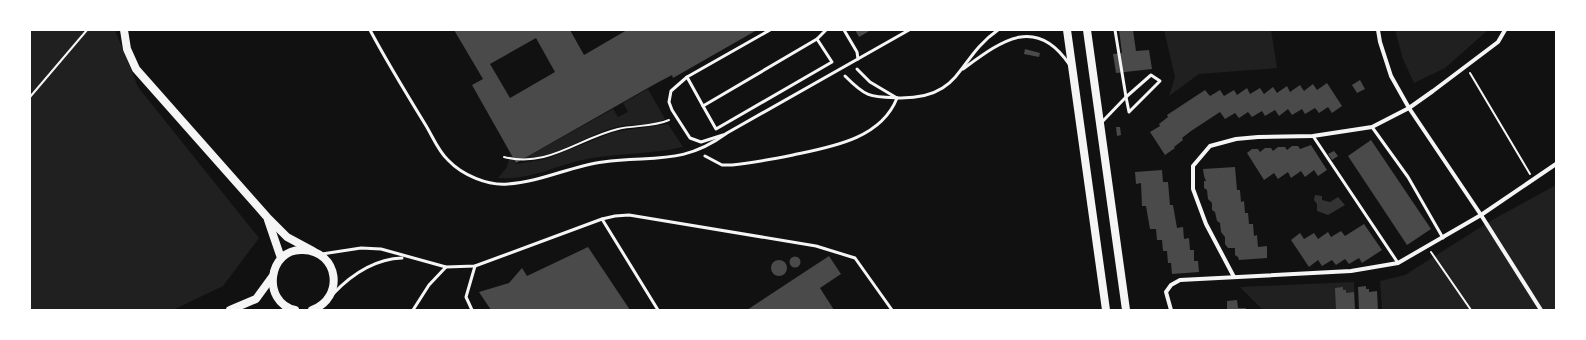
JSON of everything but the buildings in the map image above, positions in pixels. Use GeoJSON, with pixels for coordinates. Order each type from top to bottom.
{"type":"FeatureCollection","features":[{"type":"Feature","properties":{"kind":"main road"},"geometry":{"type":"LineString","coordinates":[[124,30],[127,49],[136,69],[267,217],[287,237],[320,255],[328,262],[333,272],[334,283],[331,293],[325,302],[312,310]]}},
{"type":"Feature","properties":{"kind":"main road"},"geometry":{"type":"LineString","coordinates":[[1067,30],[1106,310]]}},
{"type":"Feature","properties":{"kind":"main road"},"geometry":{"type":"LineString","coordinates":[[1087,30],[1126,310]]}},
{"type":"Feature","properties":{"kind":"main road"},"geometry":{"type":"LineString","coordinates":[[267,217],[281,258]]}},
{"type":"Feature","properties":{"kind":"main road"},"geometry":{"type":"LineString","coordinates":[[230,310],[256,299],[272,277],[275,267],[281,258],[290,252],[301,249],[312,251]]}},
{"type":"Feature","properties":{"kind":"main road"},"geometry":{"type":"LineString","coordinates":[[272,277],[276,297],[283,304],[295,310]]}},
{"type":"Feature","properties":{"kind":"main road"},"geometry":{"type":"LineString","coordinates":[[276,310],[283,304]]}},
{"type":"Feature","properties":{"kind":"street"},"geometry":{"type":"LineString","coordinates":[[1378,30],[1380,42],[1391,76],[1409,108],[1481,215],[1541,310]]}},
{"type":"Feature","properties":{"kind":"street"},"geometry":{"type":"LineString","coordinates":[[1234,277],[1203,217],[1193,188],[1193,166],[1210,146],[1236,139],[1313,136],[1372,127],[1409,108],[1498,42],[1505,30]]}},
{"type":"Feature","properties":{"kind":"street"},"geometry":{"type":"LineString","coordinates":[[1171,310],[1166,292],[1175,282],[1234,277],[1351,271],[1398,263],[1481,215],[1556,164]]}},
{"type":"Feature","properties":{"kind":"lane"},"geometry":{"type":"LineString","coordinates":[[370,30],[447,160],[468,175],[492,183],[506,185],[523,183],[564,170],[603,162],[670,158],[700,150],[908,30]]}},
{"type":"Feature","properties":{"kind":"lane"},"geometry":{"type":"LineString","coordinates":[[727,134],[707,141],[695,140],[685,133],[669,102],[671,90],[687,78],[770,30]]}},
{"type":"Feature","properties":{"kind":"lane"},"geometry":{"type":"LineString","coordinates":[[703,106],[817,39],[826,30]]}},
{"type":"Feature","properties":{"kind":"lane"},"geometry":{"type":"LineString","coordinates":[[844,30],[857,52],[858,59]]}},
{"type":"Feature","properties":{"kind":"lane"},"geometry":{"type":"LineString","coordinates":[[962,71],[968,59],[998,30]]}},
{"type":"Feature","properties":{"kind":"lane"},"geometry":{"type":"LineString","coordinates":[[1100,124],[1126,98],[1151,75],[1160,81],[1130,112],[1126,98],[1115,30]]}},
{"type":"Feature","properties":{"kind":"lane"},"geometry":{"type":"LineString","coordinates":[[845,76],[864,92],[874,98],[919,98],[934,93],[948,85],[962,71],[995,46],[1019,36],[1033,36],[1045,40],[1062,52],[1073,68]]}},
{"type":"Feature","properties":{"kind":"lane"},"geometry":{"type":"LineString","coordinates":[[687,78],[716,129],[832,62],[817,39]]}},
{"type":"Feature","properties":{"kind":"lane"},"geometry":{"type":"LineString","coordinates":[[857,69],[874,85],[897,98]]}},
{"type":"Feature","properties":{"kind":"lane"},"geometry":{"type":"LineString","coordinates":[[705,156],[722,165],[732,165],[834,146],[854,139],[871,129],[893,110],[897,98]]}},
{"type":"Feature","properties":{"kind":"lane"},"geometry":{"type":"LineString","coordinates":[[1372,127],[1408,177],[1443,238]]}},
{"type":"Feature","properties":{"kind":"lane"},"geometry":{"type":"LineString","coordinates":[[1313,136],[1398,263]]}},
{"type":"Feature","properties":{"kind":"lane"},"geometry":{"type":"LineString","coordinates":[[320,255],[361,248],[381,250],[446,267],[475,266],[602,219],[629,215],[816,246],[855,258],[892,310]]}},
{"type":"Feature","properties":{"kind":"lane"},"geometry":{"type":"LineString","coordinates":[[602,219],[658,310]]}},
{"type":"Feature","properties":{"kind":"lane"},"geometry":{"type":"LineString","coordinates":[[325,302],[357,273],[388,258],[405,257]]}},
{"type":"Feature","properties":{"kind":"lane"},"geometry":{"type":"LineString","coordinates":[[472,310],[466,297],[475,266]]}},
{"type":"Feature","properties":{"kind":"lane"},"geometry":{"type":"LineString","coordinates":[[413,310],[429,285],[446,267]]}},
{"type":"Feature","properties":{"kind":"path"},"geometry":{"type":"LineString","coordinates":[[30,97],[87,30]]}},
{"type":"Feature","properties":{"kind":"path"},"geometry":{"type":"LineString","coordinates":[[1465,65],[1534,179]]}},
{"type":"Feature","properties":{"kind":"path"},"geometry":{"type":"LineString","coordinates":[[504,157],[517,160],[538,159],[608,132],[630,127],[660,124],[676,117]]}},
{"type":"Feature","properties":{"kind":"path"},"geometry":{"type":"LineString","coordinates":[[1428,247],[1471,310]]}},
{"type":"Feature","properties":{"kind":"shaded area"},"geometry":{"type":"Polygon","coordinates":[[[30,30],[115,30],[138,87],[259,238],[223,286],[173,310],[30,310],[30,30]]]}},
{"type":"Feature","properties":{"kind":"shaded area"},"geometry":{"type":"Polygon","coordinates":[[[1164,30],[1271,30],[1277,68],[1199,74],[1169,96],[1175,77],[1164,30]]]}},
{"type":"Feature","properties":{"kind":"shaded area"},"geometry":{"type":"Polygon","coordinates":[[[1395,30],[1488,30],[1445,68],[1414,83],[1403,59],[1395,30]]]}},
{"type":"Feature","properties":{"kind":"shaded area"},"geometry":{"type":"Polygon","coordinates":[[[648,89],[665,119],[648,124],[616,127],[558,151],[535,158],[525,158],[613,109],[618,117],[628,112],[623,103],[648,89]]]}},
{"type":"Feature","properties":{"kind":"shaded area"},"geometry":{"type":"Polygon","coordinates":[[[668,124],[683,147],[580,160],[522,177],[498,178],[507,167],[510,154],[516,164],[546,159],[614,132],[668,124]]]}},
{"type":"Feature","properties":{"kind":"shaded area"},"geometry":{"type":"Polygon","coordinates":[[[1556,185],[1556,310],[1382,310],[1380,281],[1405,275],[1492,220],[1556,185]]]}},
{"type":"Feature","properties":{"kind":"shaded area"},"geometry":{"type":"Polygon","coordinates":[[[1315,195],[1322,196],[1322,200],[1330,202],[1338,197],[1345,205],[1328,215],[1317,211],[1317,204],[1314,200],[1315,195]]]}},
{"type":"Feature","properties":{"kind":"shaded area"},"geometry":{"type":"Polygon","coordinates":[[[1354,282],[1355,310],[1263,310],[1240,287],[1354,282]]]}}]}
